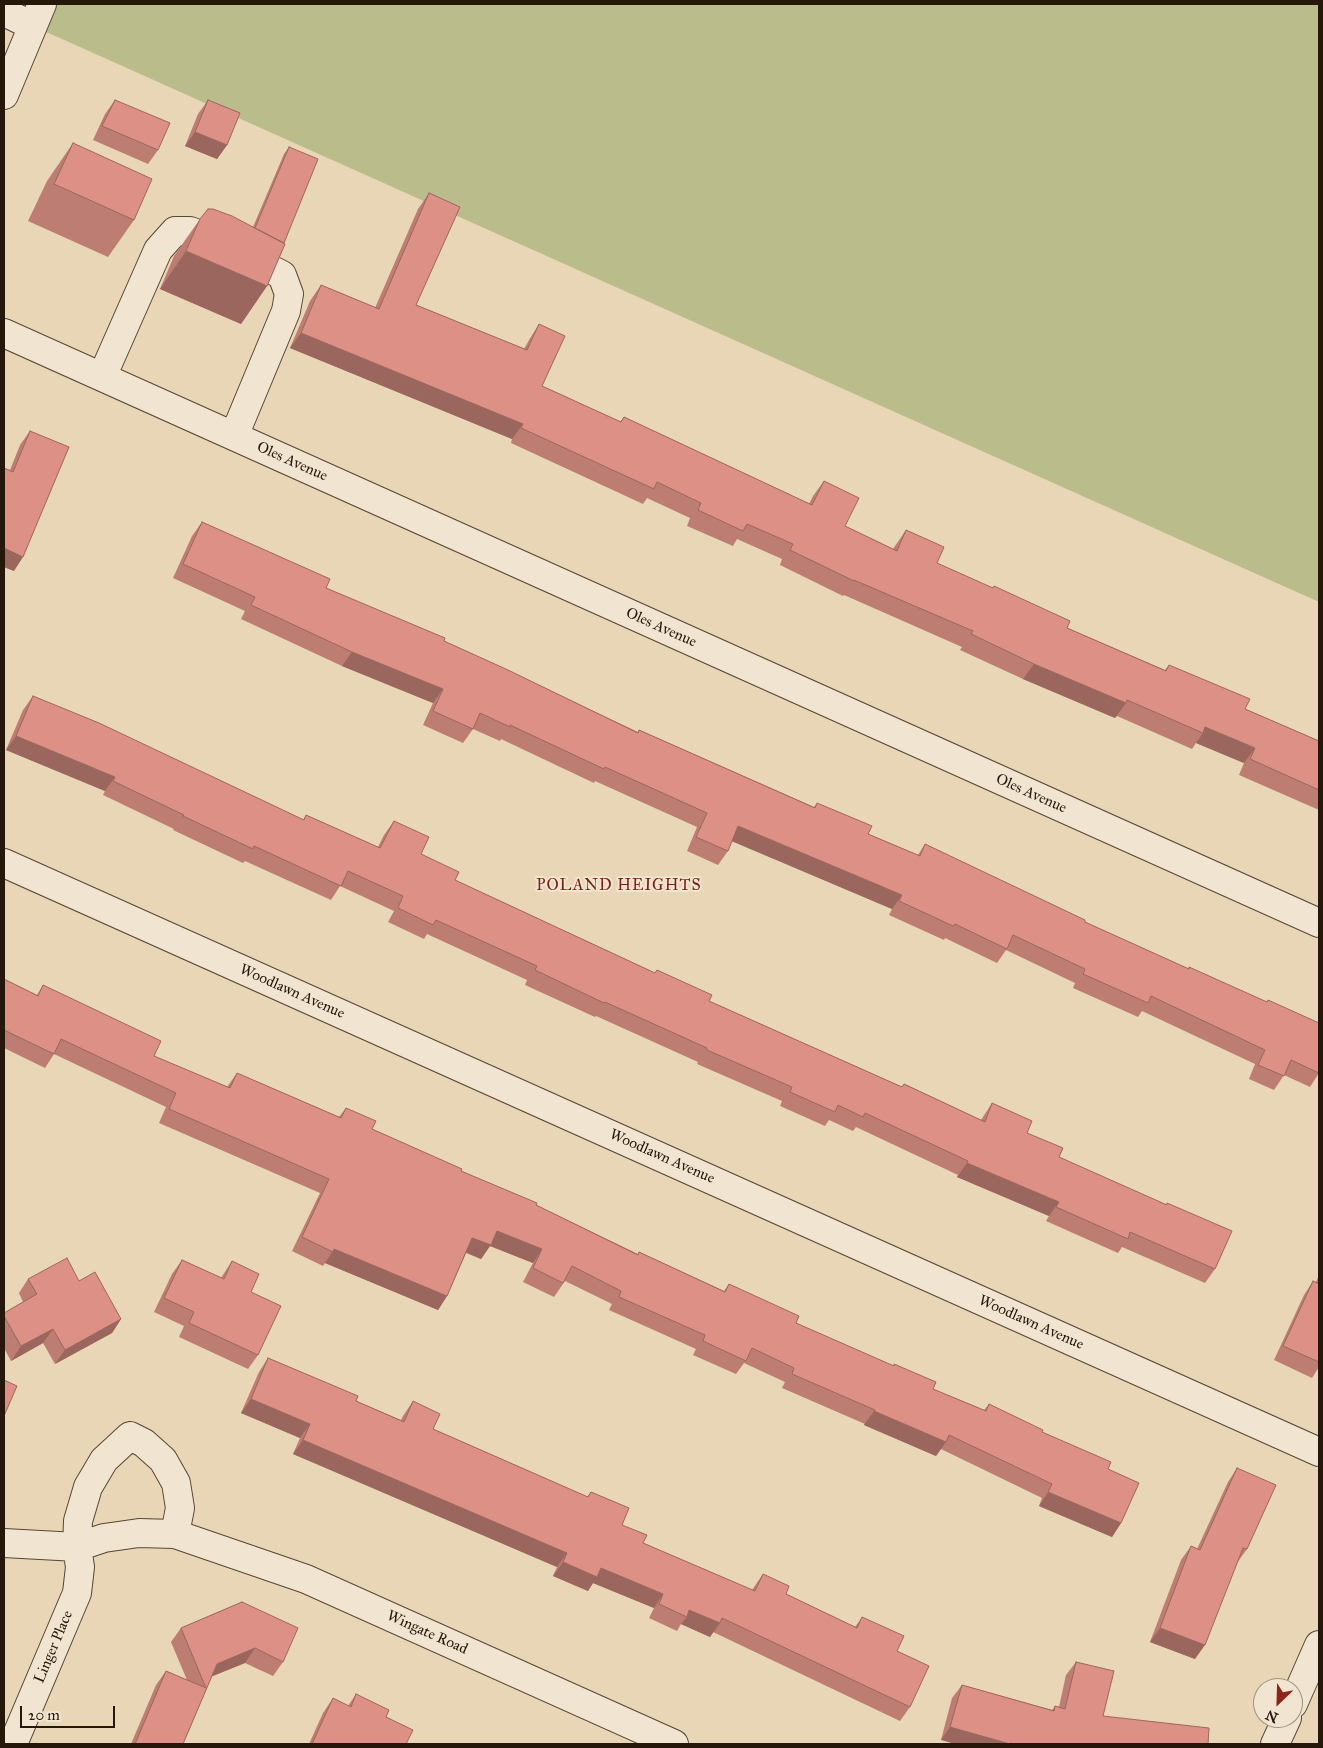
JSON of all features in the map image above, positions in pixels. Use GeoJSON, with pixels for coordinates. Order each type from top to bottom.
{"type":"FeatureCollection","features":[{"type":"Feature","properties":{"kind":"street"},"geometry":{"type":"LineString","coordinates":[[4,12],[38,15],[4,95]]}},
{"type":"Feature","properties":{"kind":"street"},"geometry":{"type":"LineString","coordinates":[[102,377],[158,250],[175,231],[190,231],[212,239],[282,275],[289,294],[283,320],[234,436]]}},
{"type":"Feature","properties":{"kind":"street","name":"Oles Avenue"},"geometry":{"type":"LineString","coordinates":[[4,333],[1319,923]]}},
{"type":"Feature","properties":{"kind":"street","name":"Woodlawn Avenue"},"geometry":{"type":"LineString","coordinates":[[4,862],[1319,1452]]}},
{"type":"Feature","properties":{"kind":"street"},"geometry":{"type":"LineString","coordinates":[[76,1547],[78,1521],[88,1487],[104,1460],[130,1436],[144,1443],[163,1460],[176,1483],[180,1508],[175,1534]]}},
{"type":"Feature","properties":{"kind":"street","name":"Wingate Road"},"geometry":{"type":"LineString","coordinates":[[4,1543],[76,1547],[104,1538],[139,1532],[175,1534],[306,1579],[674,1744]]}},
{"type":"Feature","properties":{"kind":"street","name":"Linger Place"},"geometry":{"type":"LineString","coordinates":[[13,1744],[76,1593],[80,1567],[76,1547]]}},
{"type":"Feature","properties":{"kind":"street"},"geometry":{"type":"LineString","coordinates":[[1303,1681],[1319,1645]]}},
{"type":"Feature","properties":{"kind":"street"},"geometry":{"type":"LineString","coordinates":[[1275,1744],[1282,1728]]}},
{"type":"Feature","properties":{"kind":"green space"},"geometry":{"type":"Polygon","coordinates":[[[42,4],[1319,4],[1319,602],[33,26],[42,4]]]}},
{"type":"Feature","properties":{"kind":"building"},"geometry":{"type":"Polygon","coordinates":[[[115,100],[170,123],[158,150],[102,126],[115,100]]]}},
{"type":"Feature","properties":{"kind":"building"},"geometry":{"type":"Polygon","coordinates":[[[208,100],[240,113],[227,145],[195,132],[208,100]]]}},
{"type":"Feature","properties":{"kind":"building"},"geometry":{"type":"Polygon","coordinates":[[[73,143],[152,179],[134,220],[54,184],[73,143]]]}},
{"type":"Feature","properties":{"kind":"building"},"geometry":{"type":"Polygon","coordinates":[[[289,147],[318,159],[284,243],[255,228],[289,147]]]}},
{"type":"Feature","properties":{"kind":"building"},"geometry":{"type":"Polygon","coordinates":[[[429,193],[460,207],[416,305],[527,350],[539,324],[565,336],[542,386],[621,422],[624,417],[812,505],[824,481],[859,498],[845,526],[897,551],[906,530],[944,547],[937,563],[993,588],[994,586],[1070,621],[1067,628],[1166,671],[1169,665],[1250,699],[1245,709],[1319,741],[1319,790],[1250,759],[1255,748],[1205,727],[1203,733],[1127,700],[1126,703],[1034,664],[971,634],[973,631],[854,581],[790,550],[793,544],[747,524],[743,531],[698,510],[701,503],[657,482],[654,489],[521,428],[523,424],[301,333],[321,285],[379,309],[429,193]]]}},
{"type":"Feature","properties":{"kind":"building"},"geometry":{"type":"Polygon","coordinates":[[[208,209],[232,216],[285,244],[267,286],[186,251],[200,219],[208,209]]]}},
{"type":"Feature","properties":{"kind":"building"},"geometry":{"type":"Polygon","coordinates":[[[30,431],[69,447],[23,557],[4,548],[4,468],[13,472],[30,431]]]}},
{"type":"Feature","properties":{"kind":"building"},"geometry":{"type":"Polygon","coordinates":[[[202,522],[330,579],[326,588],[445,638],[444,641],[638,733],[639,730],[815,808],[817,803],[872,826],[868,834],[920,856],[925,844],[1085,920],[1085,922],[1189,969],[1189,967],[1319,1023],[1319,1073],[1291,1060],[1284,1076],[1258,1065],[1265,1050],[1151,996],[1148,1003],[1083,974],[1085,969],[1013,935],[1007,949],[955,924],[953,926],[899,901],[902,895],[738,826],[728,851],[696,837],[707,813],[480,713],[473,729],[433,711],[443,689],[352,652],[251,605],[255,597],[183,564],[202,522]]]}},
{"type":"Feature","properties":{"kind":"building"},"geometry":{"type":"Polygon","coordinates":[[[33,696],[99,723],[304,820],[306,815],[380,848],[394,821],[429,837],[421,854],[459,872],[455,880],[655,973],[657,970],[712,995],[709,1001],[902,1087],[904,1084],[985,1122],[992,1103],[1032,1121],[1027,1133],[1063,1148],[1059,1157],[1167,1205],[1167,1203],[1232,1231],[1215,1269],[1130,1232],[1128,1239],[1056,1207],[1059,1202],[967,1163],[968,1161],[865,1113],[863,1117],[838,1105],[835,1112],[790,1092],[792,1087],[604,1003],[535,970],[537,966],[436,920],[433,925],[398,908],[403,896],[348,871],[341,886],[254,846],[253,849],[183,816],[113,781],[115,777],[16,736],[33,696]]]}},
{"type":"Feature","properties":{"kind":"building"},"geometry":{"type":"Polygon","coordinates":[[[4,979],[38,996],[43,985],[161,1041],[154,1056],[230,1088],[237,1073],[341,1118],[346,1108],[376,1121],[372,1129],[462,1169],[461,1171],[537,1203],[536,1205],[638,1255],[639,1252],[725,1292],[729,1284],[799,1316],[796,1323],[894,1366],[894,1364],[936,1382],[933,1389],[986,1411],[989,1404],[1043,1430],[1042,1432],[1111,1462],[1108,1469],[1139,1483],[1121,1523],[1048,1492],[1052,1484],[949,1435],[946,1442],[792,1374],[794,1368],[752,1348],[746,1361],[703,1341],[705,1335],[619,1297],[621,1291],[572,1266],[563,1283],[533,1268],[542,1249],[497,1231],[491,1245],[472,1238],[447,1296],[334,1249],[333,1252],[302,1237],[329,1179],[169,1109],[176,1093],[61,1039],[54,1054],[4,1030],[4,979]]]}},
{"type":"Feature","properties":{"kind":"building"},"geometry":{"type":"Polygon","coordinates":[[[67,1258],[79,1281],[95,1272],[121,1319],[65,1350],[53,1329],[21,1346],[4,1313],[37,1294],[28,1279],[67,1258]]]}},
{"type":"Feature","properties":{"kind":"building"},"geometry":{"type":"Polygon","coordinates":[[[182,1260],[224,1279],[232,1261],[259,1274],[251,1292],[281,1306],[258,1355],[189,1323],[194,1312],[164,1298],[182,1260]]]}},
{"type":"Feature","properties":{"kind":"building"},"geometry":{"type":"Polygon","coordinates":[[[1313,1281],[1319,1284],[1319,1362],[1283,1346],[1313,1281]]]}},
{"type":"Feature","properties":{"kind":"building"},"geometry":{"type":"Polygon","coordinates":[[[268,1358],[358,1396],[356,1401],[404,1422],[413,1401],[440,1414],[433,1429],[588,1497],[591,1492],[629,1508],[622,1525],[647,1535],[643,1543],[755,1591],[763,1574],[789,1586],[786,1594],[857,1628],[862,1617],[904,1636],[897,1651],[929,1666],[910,1707],[722,1618],[720,1623],[689,1610],[687,1617],[659,1604],[663,1594],[601,1568],[597,1577],[563,1562],[567,1553],[303,1440],[310,1424],[251,1399],[268,1358]]]}},
{"type":"Feature","properties":{"kind":"building"},"geometry":{"type":"Polygon","coordinates":[[[4,1380],[17,1386],[4,1416],[4,1380]]]}},
{"type":"Feature","properties":{"kind":"building"},"geometry":{"type":"Polygon","coordinates":[[[1237,1468],[1276,1485],[1247,1549],[1243,1548],[1205,1645],[1160,1628],[1191,1546],[1200,1550],[1237,1468]]]}},
{"type":"Feature","properties":{"kind":"building"},"geometry":{"type":"Polygon","coordinates":[[[242,1602],[298,1628],[283,1662],[255,1648],[217,1664],[183,1744],[135,1744],[166,1671],[206,1688],[181,1628],[242,1602]]]}},
{"type":"Feature","properties":{"kind":"building"},"geometry":{"type":"Polygon","coordinates":[[[1076,1662],[1114,1671],[1103,1716],[1209,1728],[1208,1744],[1010,1744],[950,1727],[962,1685],[1054,1711],[1055,1706],[1065,1709],[1076,1662]]]}},
{"type":"Feature","properties":{"kind":"building"},"geometry":{"type":"Polygon","coordinates":[[[356,1694],[389,1710],[386,1717],[413,1730],[406,1744],[312,1744],[333,1698],[351,1707],[356,1694]]]}},
{"type":"Feature","properties":{"kind":"district","name":"POLAND HEIGHTS"},"geometry":{"type":"Point","coordinates":[619,886]}}]}
